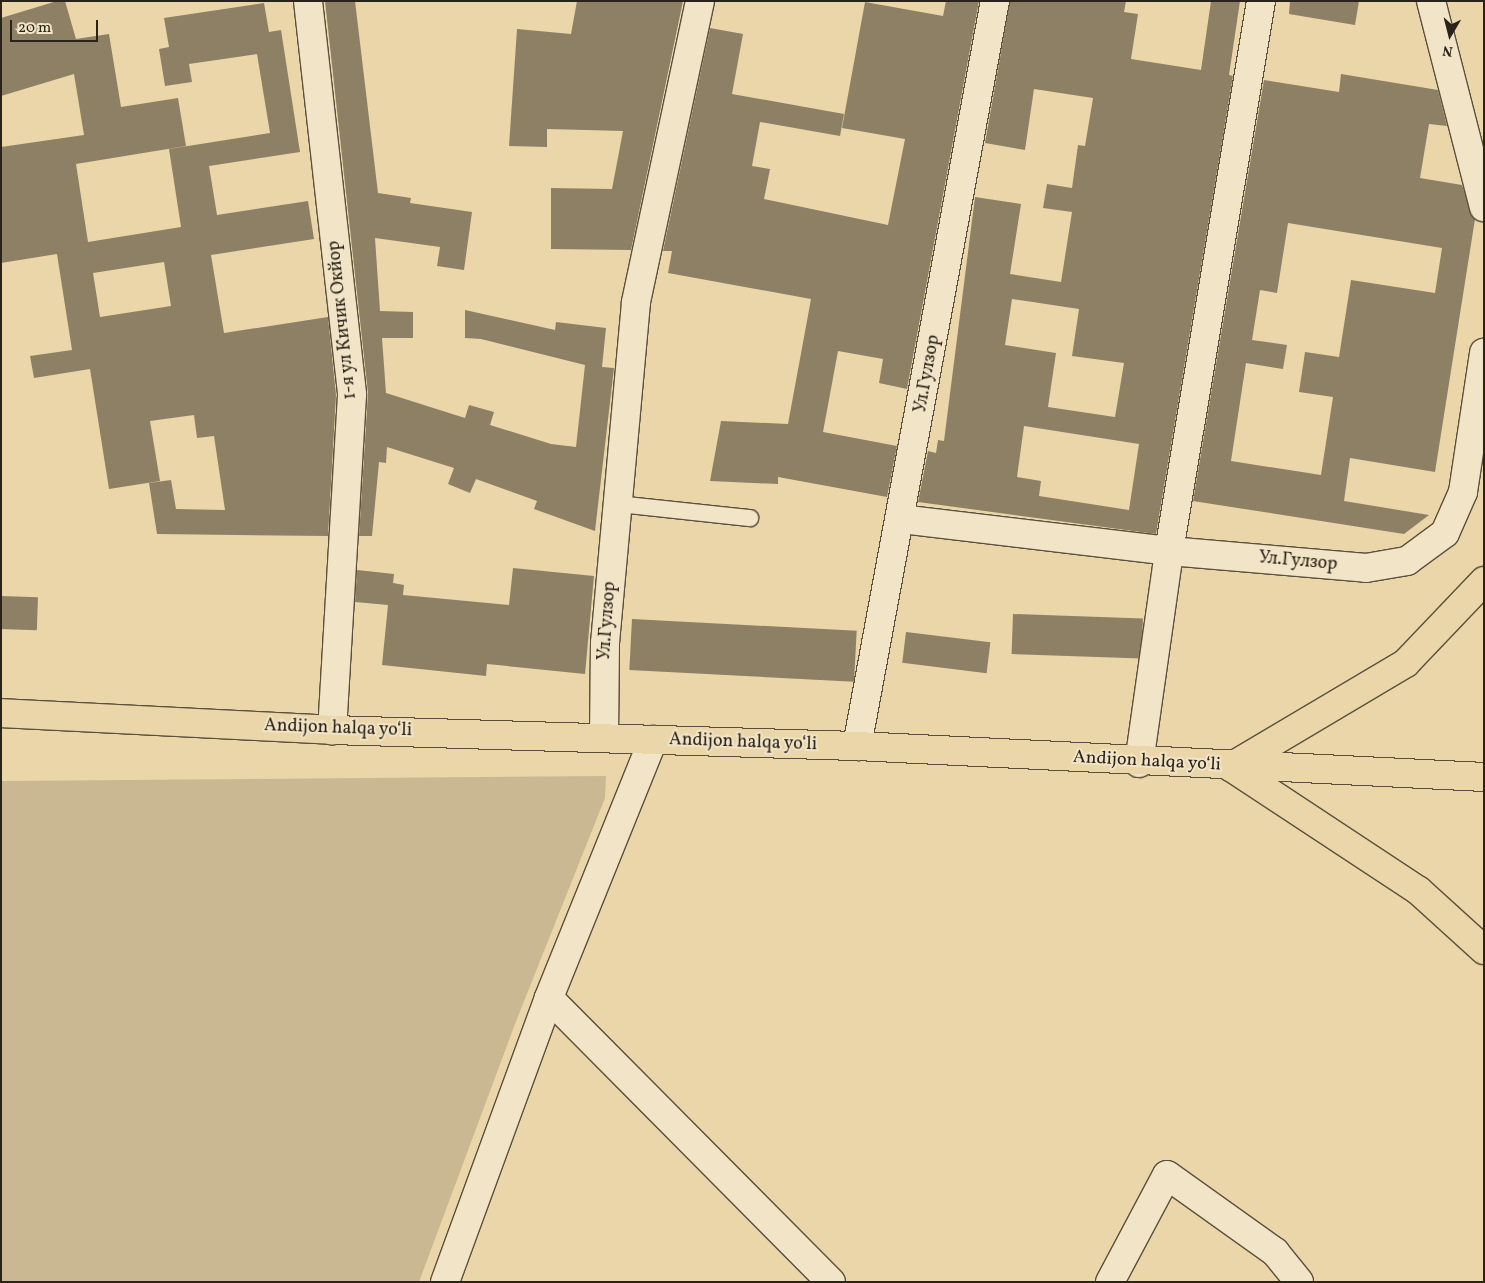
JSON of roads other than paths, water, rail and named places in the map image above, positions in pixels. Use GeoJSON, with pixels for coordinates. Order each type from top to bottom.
{"type":"FeatureCollection","features":[{"type":"Feature","properties":{"kind":"main road"},"geometry":{"type":"LineString","coordinates":[[1484,581],[1406,662],[1231,767],[1419,891],[1484,950]]}},
{"type":"Feature","properties":{"kind":"main road","name":"Andijon halqa yo‘li"},"geometry":{"type":"LineString","coordinates":[[1,714],[332,730],[857,746],[1139,763],[1484,777]]}},
{"type":"Feature","properties":{"kind":"street","name":"1-я ул Кичик Окйор"},"geometry":{"type":"LineString","coordinates":[[308,1],[352,396],[332,730]]}},
{"type":"Feature","properties":{"kind":"street","name":"Ул.Гулзор"},"geometry":{"type":"LineString","coordinates":[[604,738],[605,644],[636,302],[700,1]]}},
{"type":"Feature","properties":{"kind":"street","name":"Ул.Гулзор"},"geometry":{"type":"LineString","coordinates":[[857,746],[901,519],[996,1]]}},
{"type":"Feature","properties":{"kind":"street"},"geometry":{"type":"LineString","coordinates":[[1139,763],[1169,551],[1261,1]]}},
{"type":"Feature","properties":{"kind":"street"},"geometry":{"type":"LineString","coordinates":[[1431,1],[1484,207]]}},
{"type":"Feature","properties":{"kind":"street","name":"Ул.Гулзор"},"geometry":{"type":"LineString","coordinates":[[901,519],[1169,551],[1366,568],[1407,561],[1445,533],[1464,492],[1484,353]]}},
{"type":"Feature","properties":{"kind":"street"},"geometry":{"type":"LineString","coordinates":[[445,1282],[549,998],[653,740]]}},
{"type":"Feature","properties":{"kind":"street"},"geometry":{"type":"LineString","coordinates":[[549,998],[831,1282]]}},
{"type":"Feature","properties":{"kind":"street"},"geometry":{"type":"LineString","coordinates":[[1110,1282],[1167,1174],[1275,1252],[1299,1282]]}},
{"type":"Feature","properties":{"kind":"lane"},"geometry":{"type":"LineString","coordinates":[[618,504],[750,518]]}}]}
